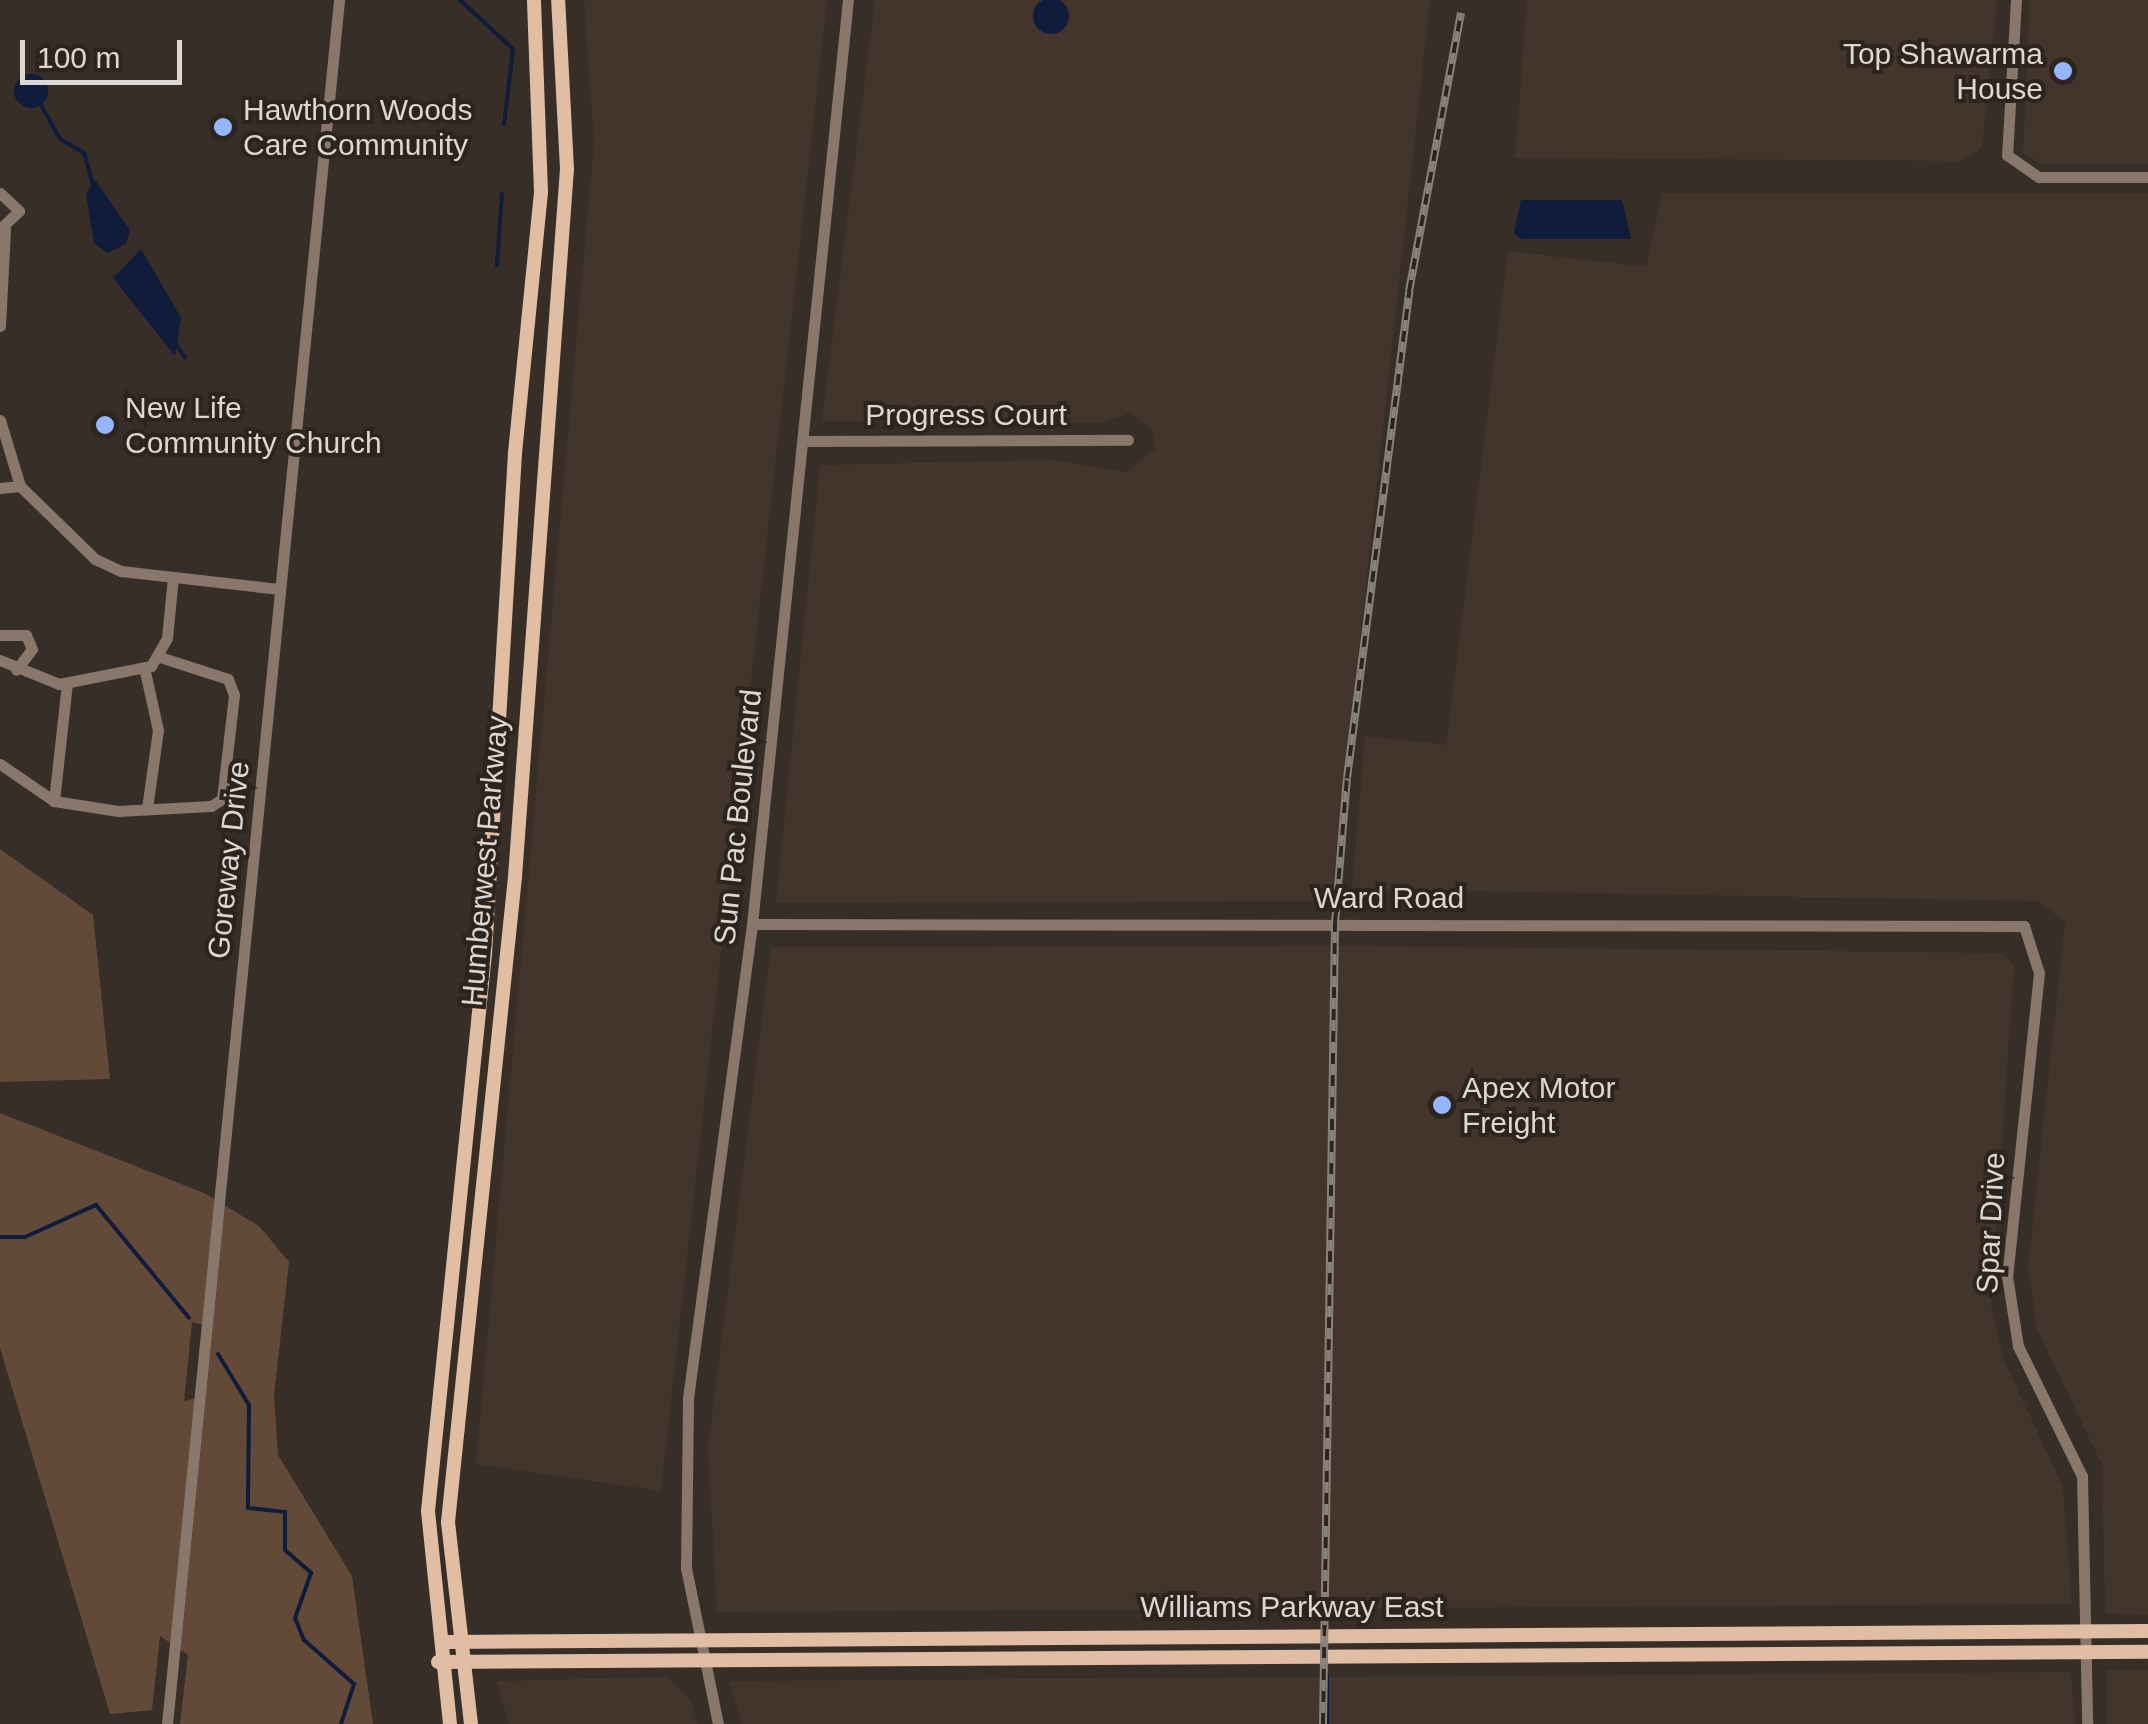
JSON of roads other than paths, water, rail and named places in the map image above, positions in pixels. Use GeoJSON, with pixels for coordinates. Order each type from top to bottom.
{"type":"FeatureCollection","features":[{"type":"Feature","properties":{"kind":"main road","name":"Humberwest Parkway"},"geometry":{"type":"LineString","coordinates":[[450,1724],[436,1643],[428,1511],[485,954],[514,453],[542,176],[534,0]]}},
{"type":"Feature","properties":{"kind":"main road","name":"Humberwest Parkway"},"geometry":{"type":"LineString","coordinates":[[471,1724],[456,1642],[450,1478],[515,877],[567,169],[558,0]]}},
{"type":"Feature","properties":{"kind":"main road","name":"Williams Parkway East"},"geometry":{"type":"LineString","coordinates":[[436,1643],[2148,1630]]}},
{"type":"Feature","properties":{"kind":"main road","name":"Williams Parkway East"},"geometry":{"type":"LineString","coordinates":[[438,1662],[2148,1652]]}},
{"type":"Feature","properties":{"kind":"street","name":"Goreway Drive"},"geometry":{"type":"LineString","coordinates":[[167,1724],[339,0]]}},
{"type":"Feature","properties":{"kind":"street","name":"Sun Pac Boulevard"},"geometry":{"type":"LineString","coordinates":[[718,1724],[700,1638],[684,1520],[688,1398],[752,924],[848,0]]}},
{"type":"Feature","properties":{"kind":"street"},"geometry":{"type":"LineString","coordinates":[[2016,0],[2008,156],[2040,177],[2148,178]]}},
{"type":"Feature","properties":{"kind":"street"},"geometry":{"type":"LineString","coordinates":[[0,192],[19,211],[2,229],[0,326]]}},
{"type":"Feature","properties":{"kind":"street"},"geometry":{"type":"LineString","coordinates":[[0,420],[20,486],[94,559],[173,577],[280,589]]}},
{"type":"Feature","properties":{"kind":"street","name":"Progress Court"},"geometry":{"type":"LineString","coordinates":[[804,442],[1128,440]]}},
{"type":"Feature","properties":{"kind":"street"},"geometry":{"type":"LineString","coordinates":[[0,488],[20,486]]}},
{"type":"Feature","properties":{"kind":"street"},"geometry":{"type":"LineString","coordinates":[[160,657],[173,577]]}},
{"type":"Feature","properties":{"kind":"street"},"geometry":{"type":"LineString","coordinates":[[0,635],[26,636],[32,649],[16,670]]}},
{"type":"Feature","properties":{"kind":"street"},"geometry":{"type":"LineString","coordinates":[[0,660],[16,670],[66,682],[144,666],[160,657],[228,680],[234,695],[222,799],[146,808],[54,801],[0,764]]}},
{"type":"Feature","properties":{"kind":"street"},"geometry":{"type":"LineString","coordinates":[[144,666],[158,730],[146,808]]}},
{"type":"Feature","properties":{"kind":"street"},"geometry":{"type":"LineString","coordinates":[[54,801],[66,682]]}},
{"type":"Feature","properties":{"kind":"street","name":"Ward Road"},"geometry":{"type":"LineString","coordinates":[[752,924],[2024,926]]}},
{"type":"Feature","properties":{"kind":"street","name":"Spar Drive"},"geometry":{"type":"LineString","coordinates":[[2024,926],[2039,972],[2007,1276],[2018,1346],[2082,1476],[2091,1652],[2087,1724]]}},
{"type":"Feature","properties":{"kind":"water"},"geometry":{"type":"Polygon","coordinates":[[[1051,-2],[1064,3],[1069,16],[1064,29],[1051,34],[1038,29],[1033,16],[1038,3],[1051,-2]]]}},
{"type":"Feature","properties":{"kind":"water"},"geometry":{"type":"Polygon","coordinates":[[[31,74],[43,79],[48,91],[43,103],[31,108],[19,103],[14,91],[19,79],[31,74]]]}},
{"type":"Feature","properties":{"kind":"water"},"geometry":{"type":"Polygon","coordinates":[[[95,180],[130,230],[126,244],[107,253],[94,243],[86,194],[95,180]]]}},
{"type":"Feature","properties":{"kind":"water"},"geometry":{"type":"Polygon","coordinates":[[[1521,200],[1622,200],[1631,239],[1521,239],[1514,233],[1521,200]]]}},
{"type":"Feature","properties":{"kind":"water"},"geometry":{"type":"Polygon","coordinates":[[[141,249],[181,318],[175,356],[113,278],[141,249]]]}},
{"type":"Feature","properties":{"kind":"waterway"},"geometry":{"type":"LineString","coordinates":[[460,0],[513,49],[504,124]]}},
{"type":"Feature","properties":{"kind":"waterway"},"geometry":{"type":"LineString","coordinates":[[40,103],[60,139],[84,153],[94,187]]}},
{"type":"Feature","properties":{"kind":"waterway"},"geometry":{"type":"LineString","coordinates":[[497,265],[502,194]]}},
{"type":"Feature","properties":{"kind":"waterway"},"geometry":{"type":"LineString","coordinates":[[177,345],[185,358]]}},
{"type":"Feature","properties":{"kind":"waterway"},"geometry":{"type":"LineString","coordinates":[[0,1237],[25,1237],[96,1205],[189,1318]]}},
{"type":"Feature","properties":{"kind":"waterway"},"geometry":{"type":"LineString","coordinates":[[218,1354],[249,1405],[248,1508],[285,1512],[285,1550],[311,1573],[295,1618],[304,1640],[354,1684],[341,1724]]}},
{"type":"Feature","properties":{"kind":"waterway"},"geometry":{"type":"LineString","coordinates":[[1327,1676],[1327,1724]]}},
{"type":"Feature","properties":{"kind":"railway"},"geometry":{"type":"LineString","coordinates":[[1323,1724],[1335,923],[1347,778],[1409,291],[1461,13]]}},
{"type":"Feature","properties":{"kind":"place","name":"Top Shawarma House"},"geometry":{"type":"Point","coordinates":[2063,71]}},
{"type":"Feature","properties":{"kind":"place","name":"Hawthorn Woods Care Community"},"geometry":{"type":"Point","coordinates":[223,127]}},
{"type":"Feature","properties":{"kind":"place","name":"New Life Community Church"},"geometry":{"type":"Point","coordinates":[105,425]}},
{"type":"Feature","properties":{"kind":"place","name":"Apex Motor Freight"},"geometry":{"type":"Point","coordinates":[1442,1105]}}]}
